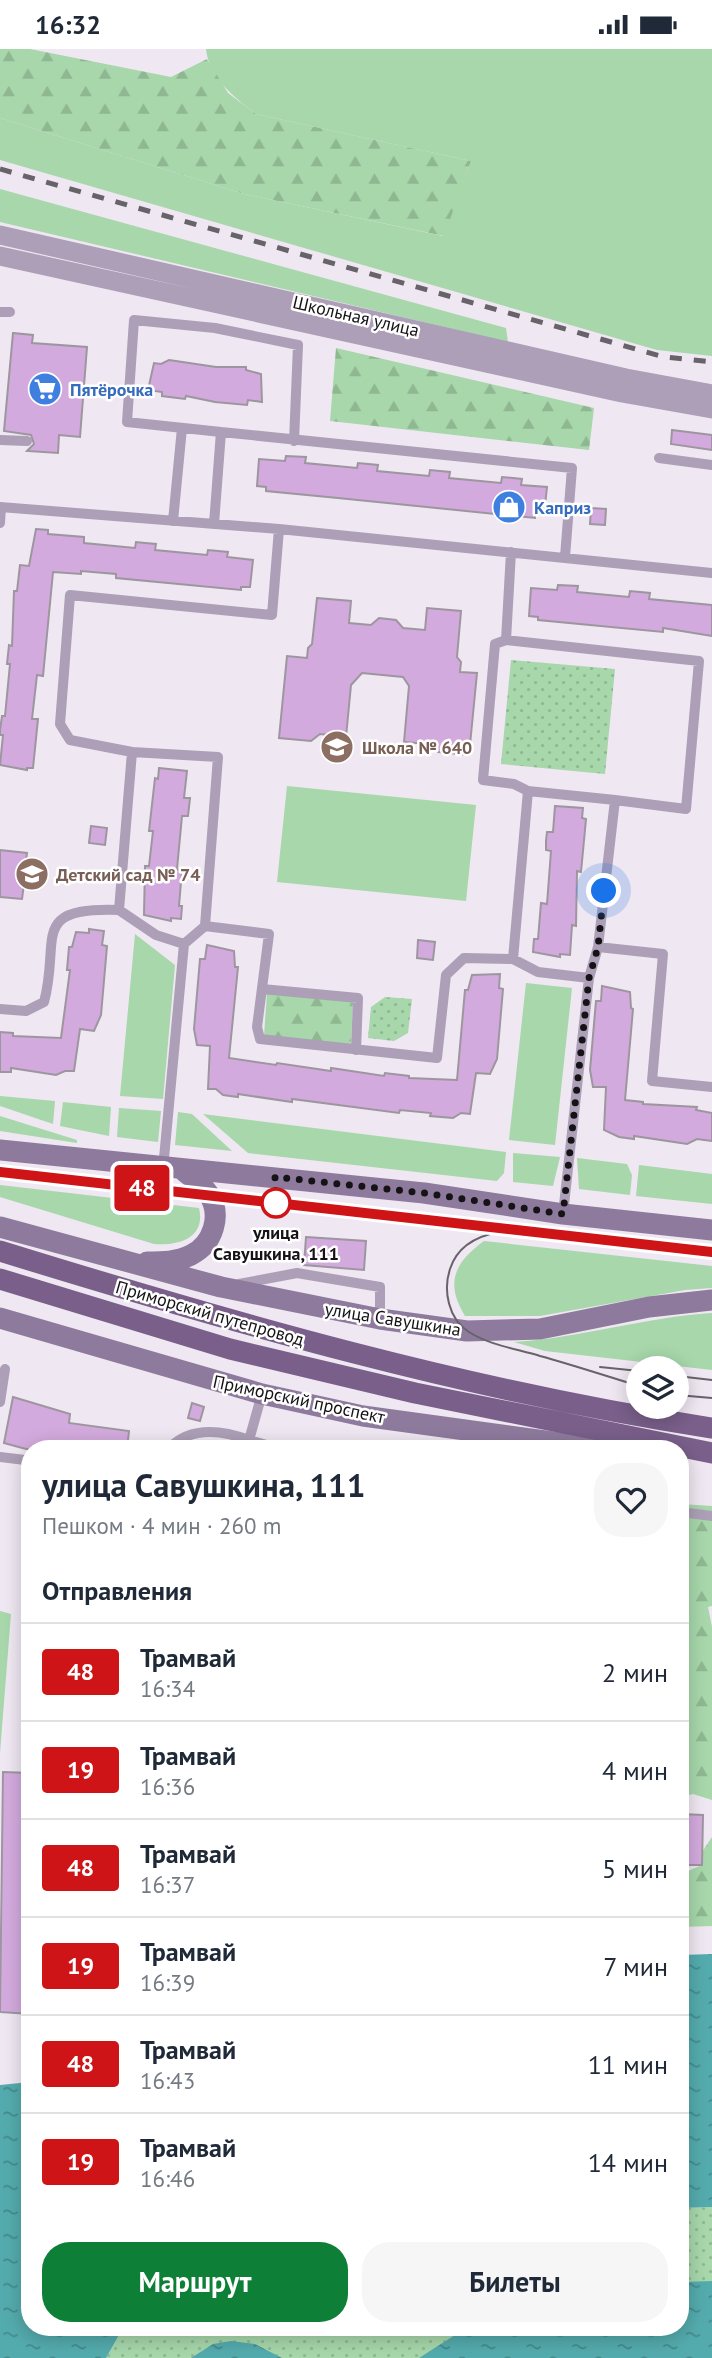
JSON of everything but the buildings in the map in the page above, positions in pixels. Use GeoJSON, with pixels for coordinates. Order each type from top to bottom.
{"type":"FeatureCollection","features":[{"type":"Feature","properties":{"kind":"main road"},"geometry":{"type":"LineString","coordinates":[[0,1150],[173,1170],[209,1170],[424,1193],[563,1214],[712,1230]]}},
{"type":"Feature","properties":{"kind":"main road","name":"улица Савушкина"},"geometry":{"type":"LineString","coordinates":[[119,1262],[170,1262],[191,1255],[207,1243],[214,1229],[214,1206],[204,1187],[173,1170]]}},
{"type":"Feature","properties":{"kind":"main road","name":"улица Савушкина"},"geometry":{"type":"LineString","coordinates":[[0,1227],[119,1262],[221,1287],[380,1319],[467,1331],[540,1329],[649,1307],[712,1300]]}},
{"type":"Feature","properties":{"kind":"main road","name":"Приморский путепровод"},"geometry":{"type":"LineString","coordinates":[[0,1251],[236,1322],[421,1368],[712,1428]]}},
{"type":"Feature","properties":{"kind":"main road","name":"Приморский путепровод"},"geometry":{"type":"LineString","coordinates":[[0,1279],[230,1349],[415,1393],[648,1440]]}},
{"type":"Feature","properties":{"kind":"main road","name":"Приморский проспект"},"geometry":{"type":"LineString","coordinates":[[0,1318],[262,1394],[363,1416],[538,1440]]}},
{"type":"Feature","properties":{"kind":"main road","name":"Приморский путепровод"},"geometry":{"type":"LineString","coordinates":[[689,1448],[712,1453]]}},
{"type":"Feature","properties":{"kind":"main road"},"geometry":{"type":"LineString","coordinates":[[689,1459],[712,1461]]}},
{"type":"Feature","properties":{"kind":"street","name":"Школьная улица"},"geometry":{"type":"LineString","coordinates":[[1,244],[622,393],[712,409]]}},
{"type":"Feature","properties":{"kind":"street","name":"Школьная улица"},"geometry":{"type":"LineString","coordinates":[[221,295],[712,394]]}},
{"type":"Feature","properties":{"kind":"lane"},"geometry":{"type":"LineString","coordinates":[[215,328],[221,295]]}},
{"type":"Feature","properties":{"kind":"lane"},"geometry":{"type":"LineString","coordinates":[[294,441],[298,345],[215,328],[134,320],[127,422],[294,441],[572,468],[565,557]]}},
{"type":"Feature","properties":{"kind":"lane"},"geometry":{"type":"LineString","coordinates":[[173,521],[182,428]]}},
{"type":"Feature","properties":{"kind":"lane"},"geometry":{"type":"LineString","coordinates":[[214,524],[221,432]]}},
{"type":"Feature","properties":{"kind":"lane"},"geometry":{"type":"LineString","coordinates":[[0,440],[27,441]]}},
{"type":"Feature","properties":{"kind":"lane"},"geometry":{"type":"LineString","coordinates":[[659,458],[712,465]]}},
{"type":"Feature","properties":{"kind":"lane"},"geometry":{"type":"LineString","coordinates":[[0,523],[0,507],[279,529],[712,573]]}},
{"type":"Feature","properties":{"kind":"lane"},"geometry":{"type":"LineString","coordinates":[[173,1170],[184,944],[205,926],[218,757],[132,753],[70,740],[60,725],[70,595],[272,615],[279,529]]}},
{"type":"Feature","properties":{"kind":"lane"},"geometry":{"type":"LineString","coordinates":[[506,640],[511,552]]}},
{"type":"Feature","properties":{"kind":"lane"},"geometry":{"type":"LineString","coordinates":[[506,640],[699,661],[686,809],[528,791],[514,785],[483,780],[495,644],[506,640]]}},
{"type":"Feature","properties":{"kind":"lane"},"geometry":{"type":"LineString","coordinates":[[119,910],[132,753]]}},
{"type":"Feature","properties":{"kind":"lane"},"geometry":{"type":"LineString","coordinates":[[513,959],[528,791]]}},
{"type":"Feature","properties":{"kind":"lane"},"geometry":{"type":"LineString","coordinates":[[563,1214],[589,978],[598,947],[615,800]]}},
{"type":"Feature","properties":{"kind":"lane"},"geometry":{"type":"LineString","coordinates":[[0,1009],[26,1011],[36,1009],[44,1002],[51,934],[68,913],[84,909],[119,910],[156,935],[184,944]]}},
{"type":"Feature","properties":{"kind":"lane"},"geometry":{"type":"LineString","coordinates":[[205,926],[270,933],[257,1027],[260,1039],[437,1058],[446,975],[464,958],[513,959],[538,972],[589,978]]}},
{"type":"Feature","properties":{"kind":"lane"},"geometry":{"type":"LineString","coordinates":[[598,947],[663,954],[652,1081],[712,1087]]}},
{"type":"Feature","properties":{"kind":"lane"},"geometry":{"type":"LineString","coordinates":[[262,989],[359,998],[356,1050]]}},
{"type":"Feature","properties":{"kind":"lane"},"geometry":{"type":"LineString","coordinates":[[221,1287],[297,1273],[380,1287],[380,1319]]}},
{"type":"Feature","properties":{"kind":"lane"},"geometry":{"type":"LineString","coordinates":[[0,1402],[5,1370]]}},
{"type":"Feature","properties":{"kind":"lane"},"geometry":{"type":"LineString","coordinates":[[248,1440],[262,1394]]}},
{"type":"Feature","properties":{"kind":"lane"},"geometry":{"type":"LineString","coordinates":[[186,1440],[202,1432],[218,1431],[238,1440]]}},
{"type":"Feature","properties":{"kind":"lane"},"geometry":{"type":"LineString","coordinates":[[0,1457],[21,1460]]}},
{"type":"Feature","properties":{"kind":"lane"},"geometry":{"type":"LineString","coordinates":[[689,1513],[712,1516]]}},
{"type":"Feature","properties":{"kind":"green space"},"geometry":{"type":"Polygon","coordinates":[[[0,49],[30,49],[171,77],[207,59],[228,93],[256,114],[471,161],[444,236],[244,194],[0,118],[0,49]]]}},
{"type":"Feature","properties":{"kind":"green space"},"geometry":{"type":"Polygon","coordinates":[[[206,49],[712,49],[712,356],[657,350],[0,160],[0,118],[244,194],[443,236],[471,161],[256,114],[231,94],[217,78],[206,49]]]}},
{"type":"Feature","properties":{"kind":"green space"},"geometry":{"type":"Polygon","coordinates":[[[0,189],[506,328],[508,342],[0,222],[0,189]]]}},
{"type":"Feature","properties":{"kind":"green space"},"geometry":{"type":"Polygon","coordinates":[[[336,348],[594,408],[589,450],[330,421],[336,348]]]}},
{"type":"Feature","properties":{"kind":"green space"},"geometry":{"type":"Polygon","coordinates":[[[511,660],[615,669],[605,774],[501,764],[511,660]]]}},
{"type":"Feature","properties":{"kind":"green space"},"geometry":{"type":"Polygon","coordinates":[[[287,786],[476,805],[466,901],[277,882],[287,786]]]}},
{"type":"Feature","properties":{"kind":"green space"},"geometry":{"type":"Polygon","coordinates":[[[135,934],[175,965],[163,1099],[120,1096],[135,934]]]}},
{"type":"Feature","properties":{"kind":"green space"},"geometry":{"type":"Polygon","coordinates":[[[526,983],[572,988],[555,1145],[509,1140],[526,983]]]}},
{"type":"Feature","properties":{"kind":"green space"},"geometry":{"type":"Polygon","coordinates":[[[267,993],[353,1001],[351,1045],[264,1036],[267,993]]]}},
{"type":"Feature","properties":{"kind":"green space"},"geometry":{"type":"Polygon","coordinates":[[[385,997],[412,999],[408,1033],[394,1041],[368,1038],[371,1007],[385,997]]]}},
{"type":"Feature","properties":{"kind":"green space"},"geometry":{"type":"Polygon","coordinates":[[[0,1096],[55,1101],[53,1124],[0,1106],[0,1096]]]}},
{"type":"Feature","properties":{"kind":"green space"},"geometry":{"type":"Polygon","coordinates":[[[63,1102],[111,1107],[109,1136],[60,1126],[63,1102]]]}},
{"type":"Feature","properties":{"kind":"green space"},"geometry":{"type":"Polygon","coordinates":[[[119,1108],[161,1111],[158,1142],[117,1137],[119,1108]]]}},
{"type":"Feature","properties":{"kind":"green space"},"geometry":{"type":"Polygon","coordinates":[[[178,1112],[192,1114],[232,1151],[175,1145],[178,1112]]]}},
{"type":"Feature","properties":{"kind":"green space"},"geometry":{"type":"Polygon","coordinates":[[[203,1114],[506,1152],[504,1173],[497,1181],[248,1153],[203,1114]]]}},
{"type":"Feature","properties":{"kind":"green space"},"geometry":{"type":"Polygon","coordinates":[[[0,1116],[77,1140],[77,1143],[0,1131],[0,1116]]]}},
{"type":"Feature","properties":{"kind":"green space"},"geometry":{"type":"Polygon","coordinates":[[[513,1153],[560,1157],[553,1186],[513,1182],[513,1153]]]}},
{"type":"Feature","properties":{"kind":"green space"},"geometry":{"type":"Polygon","coordinates":[[[577,1158],[627,1164],[632,1175],[630,1195],[579,1189],[577,1158]]]}},
{"type":"Feature","properties":{"kind":"green space"},"geometry":{"type":"Polygon","coordinates":[[[639,1165],[712,1174],[712,1204],[636,1196],[639,1165]]]}},
{"type":"Feature","properties":{"kind":"green space"},"geometry":{"type":"Polygon","coordinates":[[[0,1185],[199,1208],[200,1218],[198,1227],[188,1238],[173,1243],[154,1244],[0,1197],[0,1185]]]}},
{"type":"Feature","properties":{"kind":"green space"},"geometry":{"type":"Polygon","coordinates":[[[484,1241],[712,1266],[712,1288],[685,1290],[540,1316],[465,1316],[455,1293],[456,1274],[466,1257],[484,1241]]]}},
{"type":"Feature","properties":{"kind":"green space"},"geometry":{"type":"Polygon","coordinates":[[[712,1313],[712,1370],[689,1367],[689,1356],[626,1356],[626,1360],[545,1351],[514,1342],[539,1340],[712,1313]]]}},
{"type":"Feature","properties":{"kind":"green space"},"geometry":{"type":"Polygon","coordinates":[[[689,1505],[712,1506],[712,1606],[708,1607],[712,1627],[712,1800],[689,1795],[689,1505]]]}},
{"type":"Feature","properties":{"kind":"green space"},"geometry":{"type":"Polygon","coordinates":[[[0,1611],[11,1614],[0,1753],[0,1611]]]}},
{"type":"Feature","properties":{"kind":"green space"},"geometry":{"type":"Polygon","coordinates":[[[712,1837],[712,1926],[689,1927],[689,1871],[702,1865],[702,1852],[712,1837]]]}},
{"type":"Feature","properties":{"kind":"green space"},"geometry":{"type":"Polygon","coordinates":[[[712,2207],[712,2358],[106,2358],[118,2336],[689,2336],[689,2208],[712,2207]]]}},
{"type":"Feature","properties":{"kind":"water"},"geometry":{"type":"Polygon","coordinates":[[[712,1954],[712,2207],[689,2208],[689,1955],[712,1954]]]}},
{"type":"Feature","properties":{"kind":"water"},"geometry":{"type":"Polygon","coordinates":[[[21,2083],[21,2336],[118,2336],[106,2358],[0,2358],[0,2085],[21,2083]]]}},
{"type":"Feature","properties":{"kind":"water"},"geometry":{"type":"Polygon","coordinates":[[[712,2281],[712,2358],[419,2358],[453,2336],[689,2336],[689,2282],[712,2281]]]}},
{"type":"Feature","properties":{"kind":"water"},"geometry":{"type":"Polygon","coordinates":[[[231,2341],[255,2344],[282,2358],[191,2358],[213,2344],[231,2341]]]}},
{"type":"Feature","properties":{"kind":"tram line"},"geometry":{"type":"LineString","coordinates":[[0,1172],[712,1252]]}},
{"type":"Feature","properties":{"kind":"tram line","name":"48"},"geometry":{"type":"LineString","coordinates":[[0,1172],[712,1252]]}},
{"type":"Feature","properties":{"kind":"tram line"},"geometry":{"type":"LineString","coordinates":[[499,1232],[483,1236],[469,1244],[453,1261],[448,1277],[447,1295],[456,1320],[469,1332],[494,1343],[626,1382]]}},
{"type":"Feature","properties":{"kind":"tram line"},"geometry":{"type":"LineString","coordinates":[[600,1367],[626,1370]]}},
{"type":"Feature","properties":{"kind":"tram line"},"geometry":{"type":"LineString","coordinates":[[689,1377],[712,1380]]}},
{"type":"Feature","properties":{"kind":"tram line"},"geometry":{"type":"LineString","coordinates":[[689,1396],[712,1398]]}},
{"type":"Feature","properties":{"kind":"railway"},"geometry":{"type":"LineString","coordinates":[[0,169],[664,357],[712,362]]}},
{"type":"Feature","properties":{"kind":"place","name":"Пятёрочка"},"geometry":{"type":"Point","coordinates":[45,389]}},
{"type":"Feature","properties":{"kind":"place","name":"Каприз"},"geometry":{"type":"Point","coordinates":[509,507]}},
{"type":"Feature","properties":{"kind":"place","name":"Школа № 640"},"geometry":{"type":"Point","coordinates":[337,747]}},
{"type":"Feature","properties":{"kind":"place","name":"Детский сад № 74"},"geometry":{"type":"Point","coordinates":[32,874]}},
{"type":"Feature","properties":{"kind":"place","name":"улица Савушкина, 111"},"geometry":{"type":"Point","coordinates":[276,1203]}},
{"type":"Feature","properties":{"kind":"route"},"geometry":{"type":"LineString","coordinates":[[276,1203],[275,1177],[424,1193],[563,1214],[589,978],[598,947],[604,891]]}}]}
